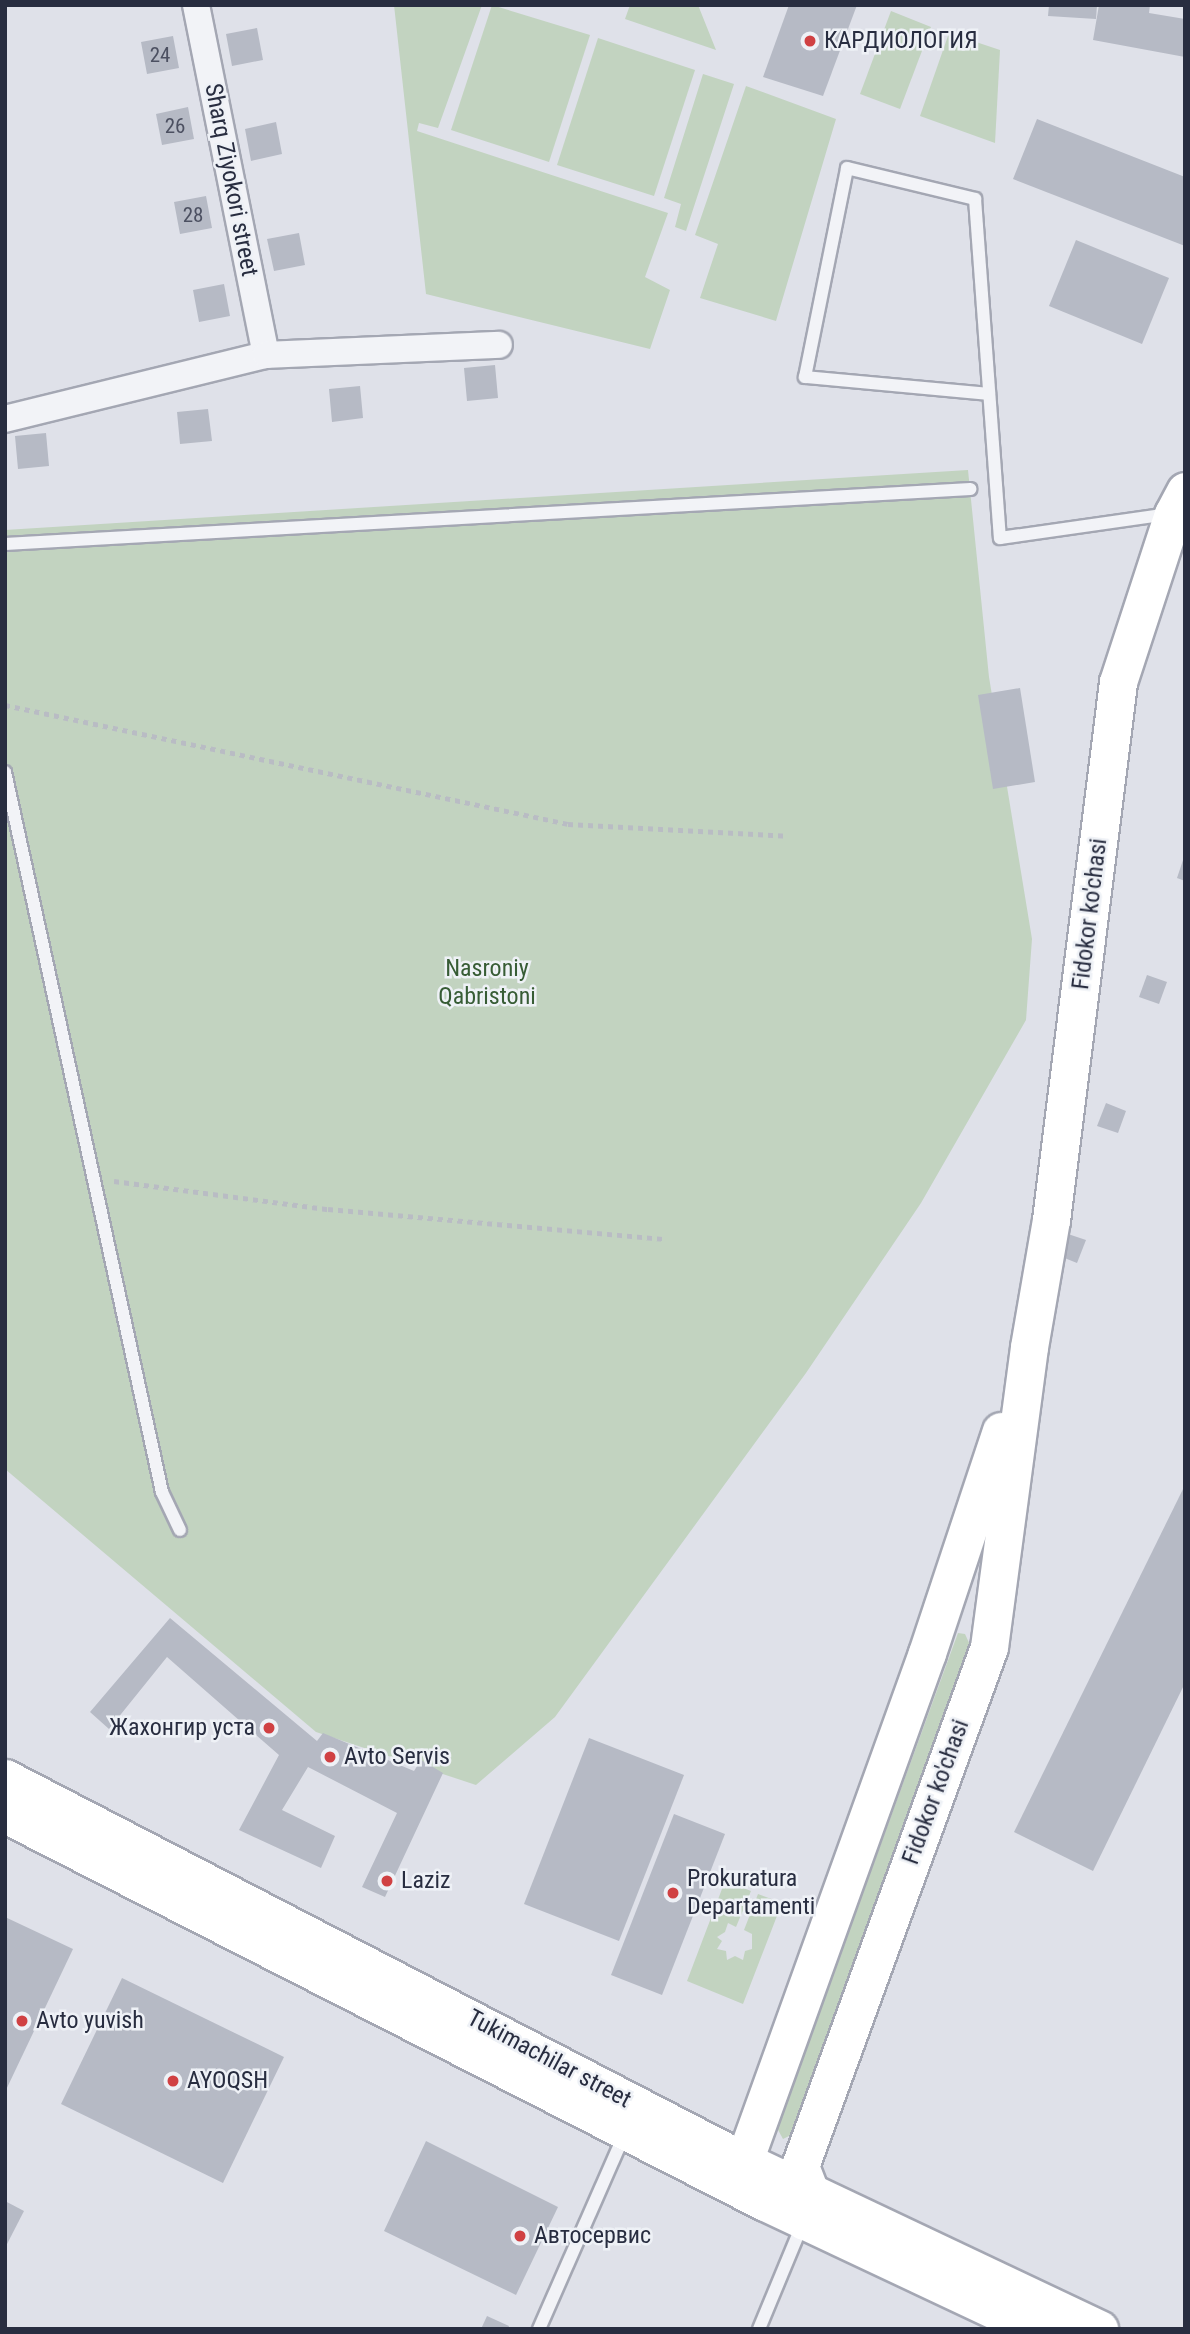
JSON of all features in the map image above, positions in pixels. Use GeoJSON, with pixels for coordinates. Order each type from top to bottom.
{"type":"FeatureCollection","features":[{"type":"Feature","properties":{"kind":"street","name":"Sharq Ziyokori street"},"geometry":{"type":"LineString","coordinates":[[196,5],[266,355]]}},
{"type":"Feature","properties":{"kind":"street"},"geometry":{"type":"LineString","coordinates":[[5,419],[266,355],[499,345]]}},
{"type":"Feature","properties":{"kind":"street","name":"Fidokor ko'chasi"},"geometry":{"type":"LineString","coordinates":[[807,2206],[800,2166],[989,1647],[1029,1347],[1055,1193],[1118,682],[1179,502]]}},
{"type":"Feature","properties":{"kind":"street","name":"Fidokor ko'chasi"},"geometry":{"type":"LineString","coordinates":[[744,2161],[927,1653],[1029,1347]]}},
{"type":"Feature","properties":{"kind":"street","name":"Tukimachilar street"},"geometry":{"type":"LineString","coordinates":[[5,1778],[744,2161],[807,2206],[1035,2329]]}},
{"type":"Feature","properties":{"kind":"street","name":"Tukimachilar street"},"geometry":{"type":"LineString","coordinates":[[5,1814],[765,2202],[807,2206],[1096,2328]]}},
{"type":"Feature","properties":{"kind":"street"},"geometry":{"type":"LineString","coordinates":[[744,2161],[746,2178],[765,2202]]}},
{"type":"Feature","properties":{"kind":"lane"},"geometry":{"type":"LineString","coordinates":[[989,394],[805,377],[847,168],[975,199],[1000,538],[1179,502]]}},
{"type":"Feature","properties":{"kind":"lane"},"geometry":{"type":"LineString","coordinates":[[5,544],[970,489]]}},
{"type":"Feature","properties":{"kind":"lane"},"geometry":{"type":"LineString","coordinates":[[5,772],[96,1179],[162,1492],[180,1530]]}},
{"type":"Feature","properties":{"kind":"lane"},"geometry":{"type":"LineString","coordinates":[[539,2329],[626,2132]]}},
{"type":"Feature","properties":{"kind":"lane"},"geometry":{"type":"LineString","coordinates":[[759,2329],[807,2206]]}},
{"type":"Feature","properties":{"kind":"path"},"geometry":{"type":"LineString","coordinates":[[5,705],[568,824],[787,836]]}},
{"type":"Feature","properties":{"kind":"path"},"geometry":{"type":"LineString","coordinates":[[96,1179],[328,1209],[663,1240]]}},
{"type":"Feature","properties":{"kind":"green space"},"geometry":{"type":"Polygon","coordinates":[[[394,5],[482,5],[438,128],[419,123],[417,131],[668,213],[645,277],[670,290],[650,349],[426,294],[394,5]]]}},
{"type":"Feature","properties":{"kind":"green space"},"geometry":{"type":"Polygon","coordinates":[[[492,5],[590,35],[549,162],[451,130],[492,5]]]}},
{"type":"Feature","properties":{"kind":"green space"},"geometry":{"type":"Polygon","coordinates":[[[630,5],[698,5],[716,50],[625,19],[630,5]]]}},
{"type":"Feature","properties":{"kind":"green space"},"geometry":{"type":"Polygon","coordinates":[[[891,11],[931,27],[900,109],[860,94],[891,11]]]}},
{"type":"Feature","properties":{"kind":"green space"},"geometry":{"type":"Polygon","coordinates":[[[949,33],[1000,50],[995,143],[920,116],[949,33]]]}},
{"type":"Feature","properties":{"kind":"green space"},"geometry":{"type":"Polygon","coordinates":[[[598,38],[695,70],[654,196],[557,165],[598,38]]]}},
{"type":"Feature","properties":{"kind":"green space"},"geometry":{"type":"Polygon","coordinates":[[[703,74],[734,84],[686,231],[675,227],[681,204],[664,198],[703,74]]]}},
{"type":"Feature","properties":{"kind":"green space"},"geometry":{"type":"Polygon","coordinates":[[[746,86],[836,119],[776,321],[700,298],[718,244],[695,235],[746,86]]]}},
{"type":"Feature","properties":{"kind":"green space","name":"Nasroniy Qabristoni"},"geometry":{"type":"Polygon","coordinates":[[[968,470],[989,677],[1032,939],[1026,1020],[921,1203],[806,1373],[555,1717],[476,1785],[316,1732],[5,1469],[5,530],[968,470]]]}},
{"type":"Feature","properties":{"kind":"green space"},"geometry":{"type":"Polygon","coordinates":[[[958,1633],[965,1634],[970,1645],[793,2134],[783,2139],[777,2128],[958,1633]]]}},
{"type":"Feature","properties":{"kind":"green space"},"geometry":{"type":"Polygon","coordinates":[[[725,1881],[751,1891],[736,1927],[728,1923],[725,1932],[717,1937],[722,1941],[717,1949],[726,1951],[727,1960],[735,1956],[743,1960],[745,1951],[752,1949],[752,1934],[744,1930],[758,1894],[782,1903],[743,2004],[687,1981],[725,1881]]]}},
{"type":"Feature","properties":{"kind":"building","name":"КАРДИОЛОГИЯ"},"geometry":{"type":"Polygon","coordinates":[[[789,5],[857,5],[823,96],[763,77],[789,5]]]}},
{"type":"Feature","properties":{"kind":"building"},"geometry":{"type":"Polygon","coordinates":[[[1049,5],[1097,5],[1096,19],[1048,16],[1049,5]]]}},
{"type":"Feature","properties":{"kind":"building"},"geometry":{"type":"Polygon","coordinates":[[[1099,5],[1150,5],[1149,13],[1185,19],[1185,57],[1093,40],[1099,5]]]}},
{"type":"Feature","properties":{"kind":"building"},"geometry":{"type":"Polygon","coordinates":[[[257,28],[263,60],[232,66],[226,34],[257,28]]]}},
{"type":"Feature","properties":{"kind":"building"},"geometry":{"type":"Polygon","coordinates":[[[173,36],[179,68],[147,74],[141,42],[173,36]]]}},
{"type":"Feature","properties":{"kind":"building"},"geometry":{"type":"Polygon","coordinates":[[[188,107],[194,139],[162,145],[156,114],[188,107]]]}},
{"type":"Feature","properties":{"kind":"building"},"geometry":{"type":"Polygon","coordinates":[[[1037,119],[1185,177],[1185,246],[1013,179],[1037,119]]]}},
{"type":"Feature","properties":{"kind":"building"},"geometry":{"type":"Polygon","coordinates":[[[276,122],[282,154],[251,161],[245,129],[276,122]]]}},
{"type":"Feature","properties":{"kind":"building"},"geometry":{"type":"Polygon","coordinates":[[[206,196],[212,228],[180,234],[174,202],[206,196]]]}},
{"type":"Feature","properties":{"kind":"building"},"geometry":{"type":"Polygon","coordinates":[[[299,233],[305,265],[274,271],[267,239],[299,233]]]}},
{"type":"Feature","properties":{"kind":"building"},"geometry":{"type":"Polygon","coordinates":[[[1076,240],[1169,278],[1142,344],[1049,306],[1076,240]]]}},
{"type":"Feature","properties":{"kind":"building"},"geometry":{"type":"Polygon","coordinates":[[[224,284],[230,316],[199,322],[193,290],[224,284]]]}},
{"type":"Feature","properties":{"kind":"building"},"geometry":{"type":"Polygon","coordinates":[[[495,365],[498,398],[467,401],[464,368],[495,365]]]}},
{"type":"Feature","properties":{"kind":"building"},"geometry":{"type":"Polygon","coordinates":[[[360,386],[363,418],[332,422],[329,389],[360,386]]]}},
{"type":"Feature","properties":{"kind":"building"},"geometry":{"type":"Polygon","coordinates":[[[208,409],[212,441],[180,444],[177,412],[208,409]]]}},
{"type":"Feature","properties":{"kind":"building"},"geometry":{"type":"Polygon","coordinates":[[[46,433],[49,466],[18,469],[15,436],[46,433]]]}},
{"type":"Feature","properties":{"kind":"building"},"geometry":{"type":"Polygon","coordinates":[[[1020,688],[1035,782],[993,789],[978,695],[1020,688]]]}},
{"type":"Feature","properties":{"kind":"building"},"geometry":{"type":"Polygon","coordinates":[[[1185,857],[1185,881],[1177,878],[1185,857]]]}},
{"type":"Feature","properties":{"kind":"building"},"geometry":{"type":"Polygon","coordinates":[[[1147,975],[1167,982],[1159,1004],[1139,997],[1147,975]]]}},
{"type":"Feature","properties":{"kind":"building"},"geometry":{"type":"Polygon","coordinates":[[[1106,1103],[1126,1111],[1118,1133],[1097,1126],[1106,1103]]]}},
{"type":"Feature","properties":{"kind":"building"},"geometry":{"type":"Polygon","coordinates":[[[1065,1233],[1086,1240],[1077,1263],[1057,1255],[1065,1233]]]}},
{"type":"Feature","properties":{"kind":"building"},"geometry":{"type":"Polygon","coordinates":[[[1185,1485],[1185,1683],[1093,1871],[1014,1832],[1185,1485]]]}},
{"type":"Feature","properties":{"kind":"building","name":"Avto Servis"},"geometry":{"type":"Polygon","coordinates":[[[170,1618],[317,1741],[323,1733],[414,1771],[421,1760],[443,1773],[385,1897],[362,1887],[397,1813],[308,1767],[282,1810],[335,1836],[321,1868],[239,1830],[279,1755],[167,1657],[109,1729],[90,1712],[170,1618]]]}},
{"type":"Feature","properties":{"kind":"building"},"geometry":{"type":"Polygon","coordinates":[[[589,1738],[684,1775],[619,1941],[524,1904],[589,1738]]]}},
{"type":"Feature","properties":{"kind":"building","name":"Prokuratura Departamenti"},"geometry":{"type":"Polygon","coordinates":[[[674,1814],[725,1834],[662,1995],[611,1975],[674,1814]]]}},
{"type":"Feature","properties":{"kind":"building","name":"Avto yuvish"},"geometry":{"type":"Polygon","coordinates":[[[5,1917],[73,1949],[5,2092],[5,1917]]]}},
{"type":"Feature","properties":{"kind":"building","name":"AYOQSH"},"geometry":{"type":"Polygon","coordinates":[[[122,1978],[284,2057],[223,2183],[61,2104],[122,1978]]]}},
{"type":"Feature","properties":{"kind":"building"},"geometry":{"type":"Polygon","coordinates":[[[426,2141],[558,2207],[516,2295],[384,2231],[426,2141]]]}},
{"type":"Feature","properties":{"kind":"building"},"geometry":{"type":"Polygon","coordinates":[[[5,2201],[24,2211],[5,2248],[5,2201]]]}},
{"type":"Feature","properties":{"kind":"building"},"geometry":{"type":"Polygon","coordinates":[[[487,2316],[509,2326],[508,2329],[481,2329],[487,2316]]]}},
{"type":"Feature","properties":{"kind":"place","name":"КАРДИОЛОГИЯ"},"geometry":{"type":"Point","coordinates":[810,41]}},
{"type":"Feature","properties":{"kind":"place","name":"Жахонгир уста"},"geometry":{"type":"Point","coordinates":[269,1728]}},
{"type":"Feature","properties":{"kind":"place","name":"Avto Servis"},"geometry":{"type":"Point","coordinates":[330,1757]}},
{"type":"Feature","properties":{"kind":"place","name":"Laziz"},"geometry":{"type":"Point","coordinates":[387,1881]}},
{"type":"Feature","properties":{"kind":"place","name":"Prokuratura Departamenti"},"geometry":{"type":"Point","coordinates":[673,1893]}},
{"type":"Feature","properties":{"kind":"place","name":"Avto yuvish"},"geometry":{"type":"Point","coordinates":[22,2021]}},
{"type":"Feature","properties":{"kind":"place","name":"AYOQSH"},"geometry":{"type":"Point","coordinates":[173,2081]}},
{"type":"Feature","properties":{"kind":"place","name":"Автосервис"},"geometry":{"type":"Point","coordinates":[520,2236]}}]}
